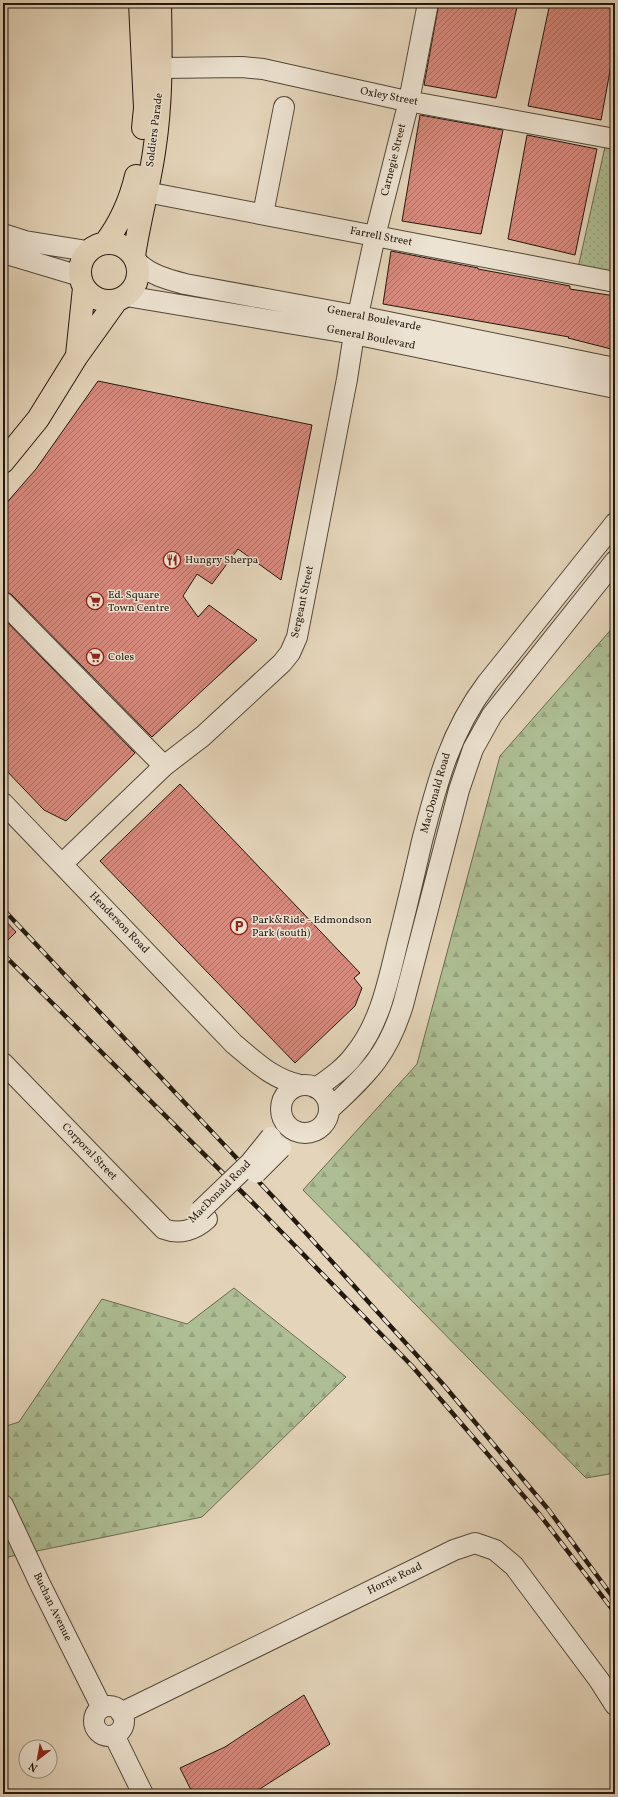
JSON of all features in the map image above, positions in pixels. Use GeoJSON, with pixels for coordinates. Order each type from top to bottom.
{"type":"FeatureCollection","features":[{"type":"Feature","properties":{"kind":"main road","name":"Soldiers Parade"},"geometry":{"type":"LineString","coordinates":[[96,247],[119,223],[133,190],[139,163],[145,108],[140,3]]}},
{"type":"Feature","properties":{"kind":"main road","name":"Soldiers Parade"},"geometry":{"type":"LineString","coordinates":[[135,259],[154,153],[162,68],[160,3]]}},
{"type":"Feature","properties":{"kind":"main road"},"geometry":{"type":"LineString","coordinates":[[143,130],[151,116],[150,76],[156,69],[162,68]]}},
{"type":"Feature","properties":{"kind":"main road"},"geometry":{"type":"LineString","coordinates":[[3,462],[38,419],[77,356],[122,298],[133,290],[137,281],[138,271],[135,259],[128,250],[121,245],[96,247],[82,260],[79,269],[82,282],[77,356]]}},
{"type":"Feature","properties":{"kind":"main road"},"geometry":{"type":"LineString","coordinates":[[82,282],[91,295],[99,300],[108,301],[122,298]]}},
{"type":"Feature","properties":{"kind":"street","name":"Carnegie Street"},"geometry":{"type":"LineString","coordinates":[[356,325],[375,236],[409,101],[428,3]]}},
{"type":"Feature","properties":{"kind":"street","name":"Oxley Street"},"geometry":{"type":"LineString","coordinates":[[162,68],[242,67],[263,69],[409,101],[615,139]]}},
{"type":"Feature","properties":{"kind":"street"},"geometry":{"type":"LineString","coordinates":[[263,214],[284,107]]}},
{"type":"Feature","properties":{"kind":"street","name":"Farrell Street"},"geometry":{"type":"LineString","coordinates":[[146,192],[615,282]]}},
{"type":"Feature","properties":{"kind":"street"},"geometry":{"type":"LineString","coordinates":[[3,234],[25,241],[96,247]]}},
{"type":"Feature","properties":{"kind":"street"},"geometry":{"type":"LineString","coordinates":[[3,253],[82,282]]}},
{"type":"Feature","properties":{"kind":"street","name":"General Boulevarde"},"geometry":{"type":"LineString","coordinates":[[135,259],[147,272],[163,279],[356,325],[615,368]]}},
{"type":"Feature","properties":{"kind":"street","name":"General Boulevard"},"geometry":{"type":"LineString","coordinates":[[122,298],[356,325],[465,357],[615,388]]}},
{"type":"Feature","properties":{"kind":"street","name":"Sergeant Street"},"geometry":{"type":"LineString","coordinates":[[62,864],[164,766],[203,736],[282,663],[293,646],[297,637],[356,325]]}},
{"type":"Feature","properties":{"kind":"street","name":"MacDonald Road"},"geometry":{"type":"LineString","coordinates":[[308,1086],[333,1076],[356,1054],[370,1032],[376,1018],[394,955],[440,774],[458,728],[473,701],[615,523]]}},
{"type":"Feature","properties":{"kind":"street","name":"MacDonald Road"},"geometry":{"type":"LineString","coordinates":[[329,1110],[373,1067],[392,1037],[403,1005],[459,790],[473,749],[492,715],[615,561]]}},
{"type":"Feature","properties":{"kind":"street"},"geometry":{"type":"LineString","coordinates":[[3,602],[164,766]]}},
{"type":"Feature","properties":{"kind":"street"},"geometry":{"type":"LineString","coordinates":[[473,701],[492,715]]}},
{"type":"Feature","properties":{"kind":"street","name":"Henderson Road"},"geometry":{"type":"LineString","coordinates":[[3,802],[234,1044],[272,1075],[287,1082],[308,1086]]}},
{"type":"Feature","properties":{"kind":"street","name":"Henderson Road"},"geometry":{"type":"LineString","coordinates":[[234,1044],[282,1113]]}},
{"type":"Feature","properties":{"kind":"street","name":"Corporal Street"},"geometry":{"type":"LineString","coordinates":[[3,1063],[153,1219],[164,1229],[180,1232]]}},
{"type":"Feature","properties":{"kind":"street"},"geometry":{"type":"LineString","coordinates":[[308,1086],[326,1097],[329,1110],[326,1120],[319,1129],[303,1133],[294,1130],[282,1113],[283,1098],[288,1091],[308,1086]]}},
{"type":"Feature","properties":{"kind":"street","name":"MacDonald Road"},"geometry":{"type":"LineString","coordinates":[[276,1142],[282,1113]]}},
{"type":"Feature","properties":{"kind":"street","name":"MacDonald Road"},"geometry":{"type":"LineString","coordinates":[[180,1232],[204,1215],[250,1163],[276,1142],[303,1133]]}},
{"type":"Feature","properties":{"kind":"street","name":"Buchan Avenue"},"geometry":{"type":"LineString","coordinates":[[3,1504],[40,1584],[102,1708]]}},
{"type":"Feature","properties":{"kind":"street","name":"Horrie Road"},"geometry":{"type":"LineString","coordinates":[[121,1713],[454,1550],[475,1543],[496,1550],[514,1566],[599,1680],[615,1705]]}},
{"type":"Feature","properties":{"kind":"street"},"geometry":{"type":"LineString","coordinates":[[109,1706],[116,1708],[124,1719],[120,1732],[114,1736],[100,1734],[95,1728],[94,1720],[96,1713],[102,1708],[109,1706]]}},
{"type":"Feature","properties":{"kind":"street"},"geometry":{"type":"LineString","coordinates":[[114,1736],[143,1794]]}},
{"type":"Feature","properties":{"kind":"green space"},"geometry":{"type":"Polygon","coordinates":[[[605,147],[615,149],[615,274],[578,268],[605,147]]]}},
{"type":"Feature","properties":{"kind":"green space"},"geometry":{"type":"Polygon","coordinates":[[[615,625],[615,1473],[586,1478],[303,1190],[417,1064],[500,756],[615,625]]]}},
{"type":"Feature","properties":{"kind":"green space"},"geometry":{"type":"Polygon","coordinates":[[[234,1288],[346,1377],[202,1517],[3,1558],[3,1427],[19,1422],[102,1299],[187,1324],[234,1288]]]}},
{"type":"Feature","properties":{"kind":"building"},"geometry":{"type":"Polygon","coordinates":[[[439,3],[518,3],[496,98],[424,85],[439,3]]]}},
{"type":"Feature","properties":{"kind":"building"},"geometry":{"type":"Polygon","coordinates":[[[550,3],[615,3],[615,44],[601,120],[528,106],[550,3]]]}},
{"type":"Feature","properties":{"kind":"building"},"geometry":{"type":"Polygon","coordinates":[[[420,115],[503,130],[481,234],[402,221],[420,115]]]}},
{"type":"Feature","properties":{"kind":"building"},"geometry":{"type":"Polygon","coordinates":[[[527,135],[597,149],[575,255],[508,239],[527,135]]]}},
{"type":"Feature","properties":{"kind":"building"},"geometry":{"type":"Polygon","coordinates":[[[391,251],[570,286],[570,289],[615,296],[615,350],[568,338],[569,337],[383,304],[391,251]]]}},
{"type":"Feature","properties":{"kind":"building","name":"Ed. Square Town Centre"},"geometry":{"type":"Polygon","coordinates":[[[98,381],[312,425],[281,580],[238,549],[212,584],[197,574],[183,596],[198,617],[209,605],[257,640],[152,737],[11,594],[3,591],[3,507],[36,469],[98,381]]]}},
{"type":"Feature","properties":{"kind":"building"},"geometry":{"type":"Polygon","coordinates":[[[3,618],[135,753],[66,821],[44,810],[3,767],[3,618]]]}},
{"type":"Feature","properties":{"kind":"building","name":"Park&Ride - Edmondson Park (south)"},"geometry":{"type":"Polygon","coordinates":[[[180,784],[360,973],[354,978],[362,988],[355,1006],[295,1063],[100,861],[180,784]]]}},
{"type":"Feature","properties":{"kind":"building"},"geometry":{"type":"Polygon","coordinates":[[[3,918],[16,932],[3,945],[3,918]]]}},
{"type":"Feature","properties":{"kind":"building"},"geometry":{"type":"Polygon","coordinates":[[[304,1695],[330,1744],[252,1794],[193,1794],[180,1768],[225,1747],[304,1695]]]}},
{"type":"Feature","properties":{"kind":"railway"},"geometry":{"type":"LineString","coordinates":[[3,909],[276,1200],[442,1383],[548,1509],[615,1600]]}},
{"type":"Feature","properties":{"kind":"railway"},"geometry":{"type":"LineString","coordinates":[[3,954],[263,1213],[412,1366],[540,1515],[615,1613]]}},
{"type":"Feature","properties":{"kind":"place","name":"Hungry Sherpa"},"geometry":{"type":"Point","coordinates":[172,560]}},
{"type":"Feature","properties":{"kind":"place","name":"Ed. Square Town Centre"},"geometry":{"type":"Point","coordinates":[95,601]}},
{"type":"Feature","properties":{"kind":"place","name":"Coles"},"geometry":{"type":"Point","coordinates":[95,657]}},
{"type":"Feature","properties":{"kind":"place","name":"Park&Ride - Edmondson Park (south)"},"geometry":{"type":"Point","coordinates":[239,926]}}]}
